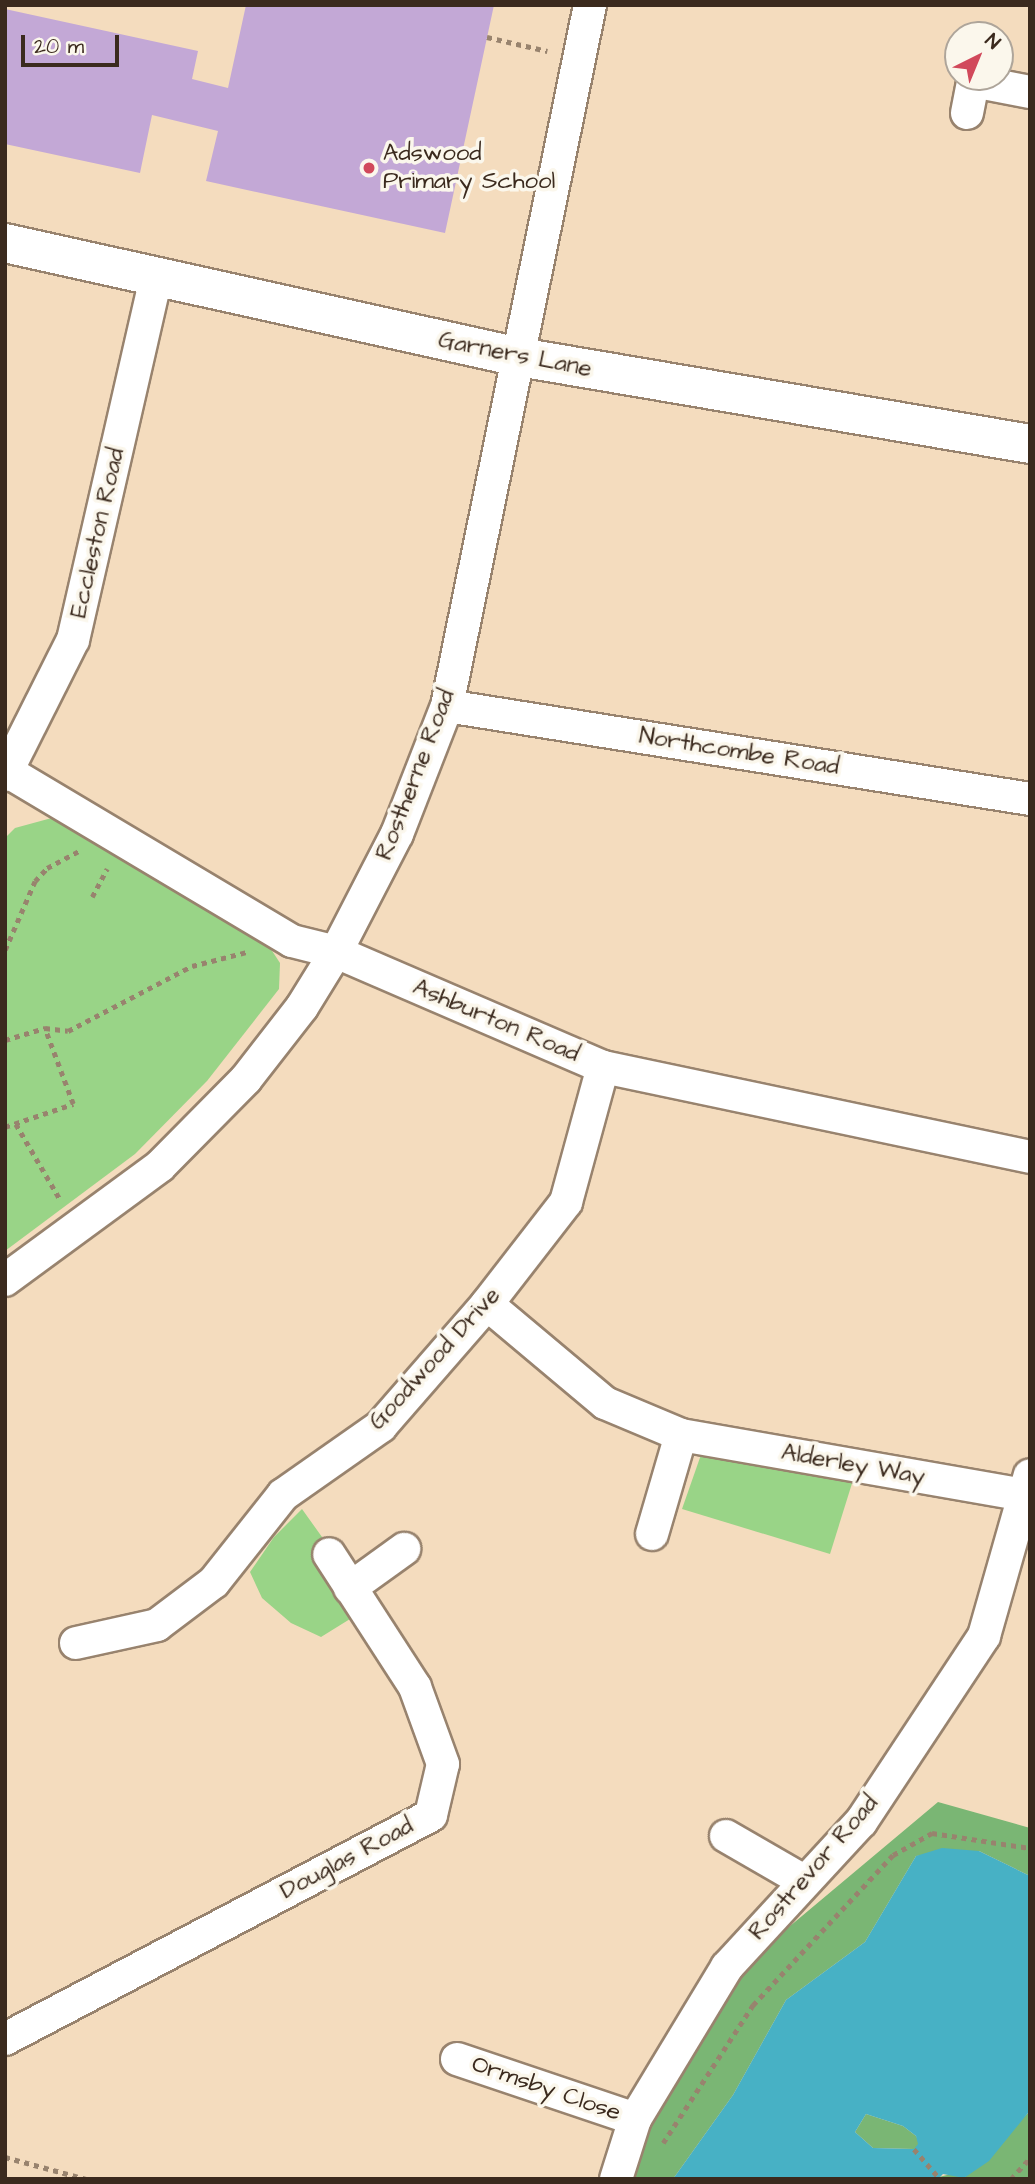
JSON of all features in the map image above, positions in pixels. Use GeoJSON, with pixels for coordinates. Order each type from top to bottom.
{"type":"FeatureCollection","features":[{"type":"Feature","properties":{"kind":"street","name":"Rostherne Road"},"geometry":{"type":"LineString","coordinates":[[5,1280],[78,1230],[160,1166],[246,1079],[302,1007],[336,952],[397,834],[447,706],[590,5]]}},
{"type":"Feature","properties":{"kind":"street"},"geometry":{"type":"LineString","coordinates":[[967,113],[971,91]]}},
{"type":"Feature","properties":{"kind":"street","name":"Garners Lane"},"geometry":{"type":"LineString","coordinates":[[5,243],[156,279],[519,357],[1030,444]]}},
{"type":"Feature","properties":{"kind":"street","name":"Eccleston Road"},"geometry":{"type":"LineString","coordinates":[[6,772],[73,640],[156,279]]}},
{"type":"Feature","properties":{"kind":"street","name":"Northcombe Road"},"geometry":{"type":"LineString","coordinates":[[447,706],[1030,799]]}},
{"type":"Feature","properties":{"kind":"street","name":"Ashburton Road"},"geometry":{"type":"LineString","coordinates":[[6,772],[292,941],[336,952],[603,1067],[1030,1157]]}},
{"type":"Feature","properties":{"kind":"street","name":"Goodwood Drive"},"geometry":{"type":"LineString","coordinates":[[76,1643],[158,1625],[215,1582],[283,1494],[380,1426],[487,1304],[566,1202],[603,1067]]}},
{"type":"Feature","properties":{"kind":"street","name":"Alderley Way"},"geometry":{"type":"LineString","coordinates":[[487,1304],[605,1403],[681,1436],[1028,1485]]}},
{"type":"Feature","properties":{"kind":"street"},"geometry":{"type":"LineString","coordinates":[[652,1534],[681,1436]]}},
{"type":"Feature","properties":{"kind":"street","name":"Rostrevor Road"},"geometry":{"type":"LineString","coordinates":[[615,2179],[635,2119],[727,1967],[860,1822],[984,1636],[1028,1485]]}},
{"type":"Feature","properties":{"kind":"street"},"geometry":{"type":"LineString","coordinates":[[350,1588],[404,1549]]}},
{"type":"Feature","properties":{"kind":"street","name":"Douglas Road"},"geometry":{"type":"LineString","coordinates":[[5,2039],[431,1815],[443,1764],[415,1687],[329,1554]]}},
{"type":"Feature","properties":{"kind":"street"},"geometry":{"type":"LineString","coordinates":[[726,1836],[804,1881]]}},
{"type":"Feature","properties":{"kind":"street","name":"Ormsby Close"},"geometry":{"type":"LineString","coordinates":[[457,2059],[635,2119]]}},
{"type":"Feature","properties":{"kind":"path"},"geometry":{"type":"LineString","coordinates":[[487,37],[579,59]]}},
{"type":"Feature","properties":{"kind":"path"},"geometry":{"type":"LineString","coordinates":[[5,950],[36,881],[47,868],[76,856],[100,827]]}},
{"type":"Feature","properties":{"kind":"path"},"geometry":{"type":"LineString","coordinates":[[5,1040],[45,1028],[68,1031],[192,966],[292,941]]}},
{"type":"Feature","properties":{"kind":"path"},"geometry":{"type":"LineString","coordinates":[[5,1127],[73,1104],[45,1028]]}},
{"type":"Feature","properties":{"kind":"path"},"geometry":{"type":"LineString","coordinates":[[16,1124],[78,1230]]}},
{"type":"Feature","properties":{"kind":"path"},"geometry":{"type":"LineString","coordinates":[[658,2152],[752,2005],[893,1855],[932,1833],[1030,1848]]}},
{"type":"Feature","properties":{"kind":"path"},"geometry":{"type":"LineString","coordinates":[[914,2149],[939,2178]]}},
{"type":"Feature","properties":{"kind":"path"},"geometry":{"type":"LineString","coordinates":[[5,2157],[86,2179]]}},
{"type":"Feature","properties":{"kind":"path"},"geometry":{"type":"LineString","coordinates":[[1011,2179],[1030,2158]]}},
{"type":"Feature","properties":{"kind":"green space"},"geometry":{"type":"Polygon","coordinates":[[[59,816],[263,937],[280,963],[279,989],[207,1081],[135,1154],[5,1251],[5,838],[15,828],[59,816]]]}},
{"type":"Feature","properties":{"kind":"green space"},"geometry":{"type":"Polygon","coordinates":[[[703,1449],[854,1477],[830,1554],[682,1509],[703,1449]]]}},
{"type":"Feature","properties":{"kind":"green space"},"geometry":{"type":"Polygon","coordinates":[[[302,1509],[327,1544],[312,1552],[350,1619],[321,1637],[291,1623],[262,1598],[250,1572],[274,1537],[302,1509]]]}},
{"type":"Feature","properties":{"kind":"green space"},"geometry":{"type":"Polygon","coordinates":[[[938,1802],[1030,1828],[1030,1876],[979,1851],[916,1856],[865,1942],[786,2000],[733,2095],[673,2179],[623,2179],[635,2140],[735,1972],[938,1802]]]}},
{"type":"Feature","properties":{"kind":"green space"},"geometry":{"type":"Polygon","coordinates":[[[1030,2111],[1030,2179],[938,2179],[914,2149],[873,2148],[855,2132],[866,2114],[903,2126],[916,2136],[939,2177],[951,2174],[964,2178],[1030,2111]]]}},
{"type":"Feature","properties":{"kind":"water"},"geometry":{"type":"Polygon","coordinates":[[[942,1848],[979,1851],[1030,1876],[1028,2113],[989,2161],[964,2178],[943,2174],[938,2179],[673,2179],[733,2095],[786,2000],[865,1942],[916,1856],[942,1848]],[[866,2114],[855,2132],[873,2148],[914,2149],[918,2144],[916,2136],[903,2126],[866,2114]]]}},
{"type":"Feature","properties":{"kind":"building"},"geometry":{"type":"Polygon","coordinates":[[[246,5],[494,5],[445,233],[206,181],[218,131],[152,115],[140,173],[5,144],[5,9],[198,51],[192,79],[228,88],[246,5]]]}},
{"type":"Feature","properties":{"kind":"place","name":"Adswood Primary School"},"geometry":{"type":"Point","coordinates":[369,168]}}]}
